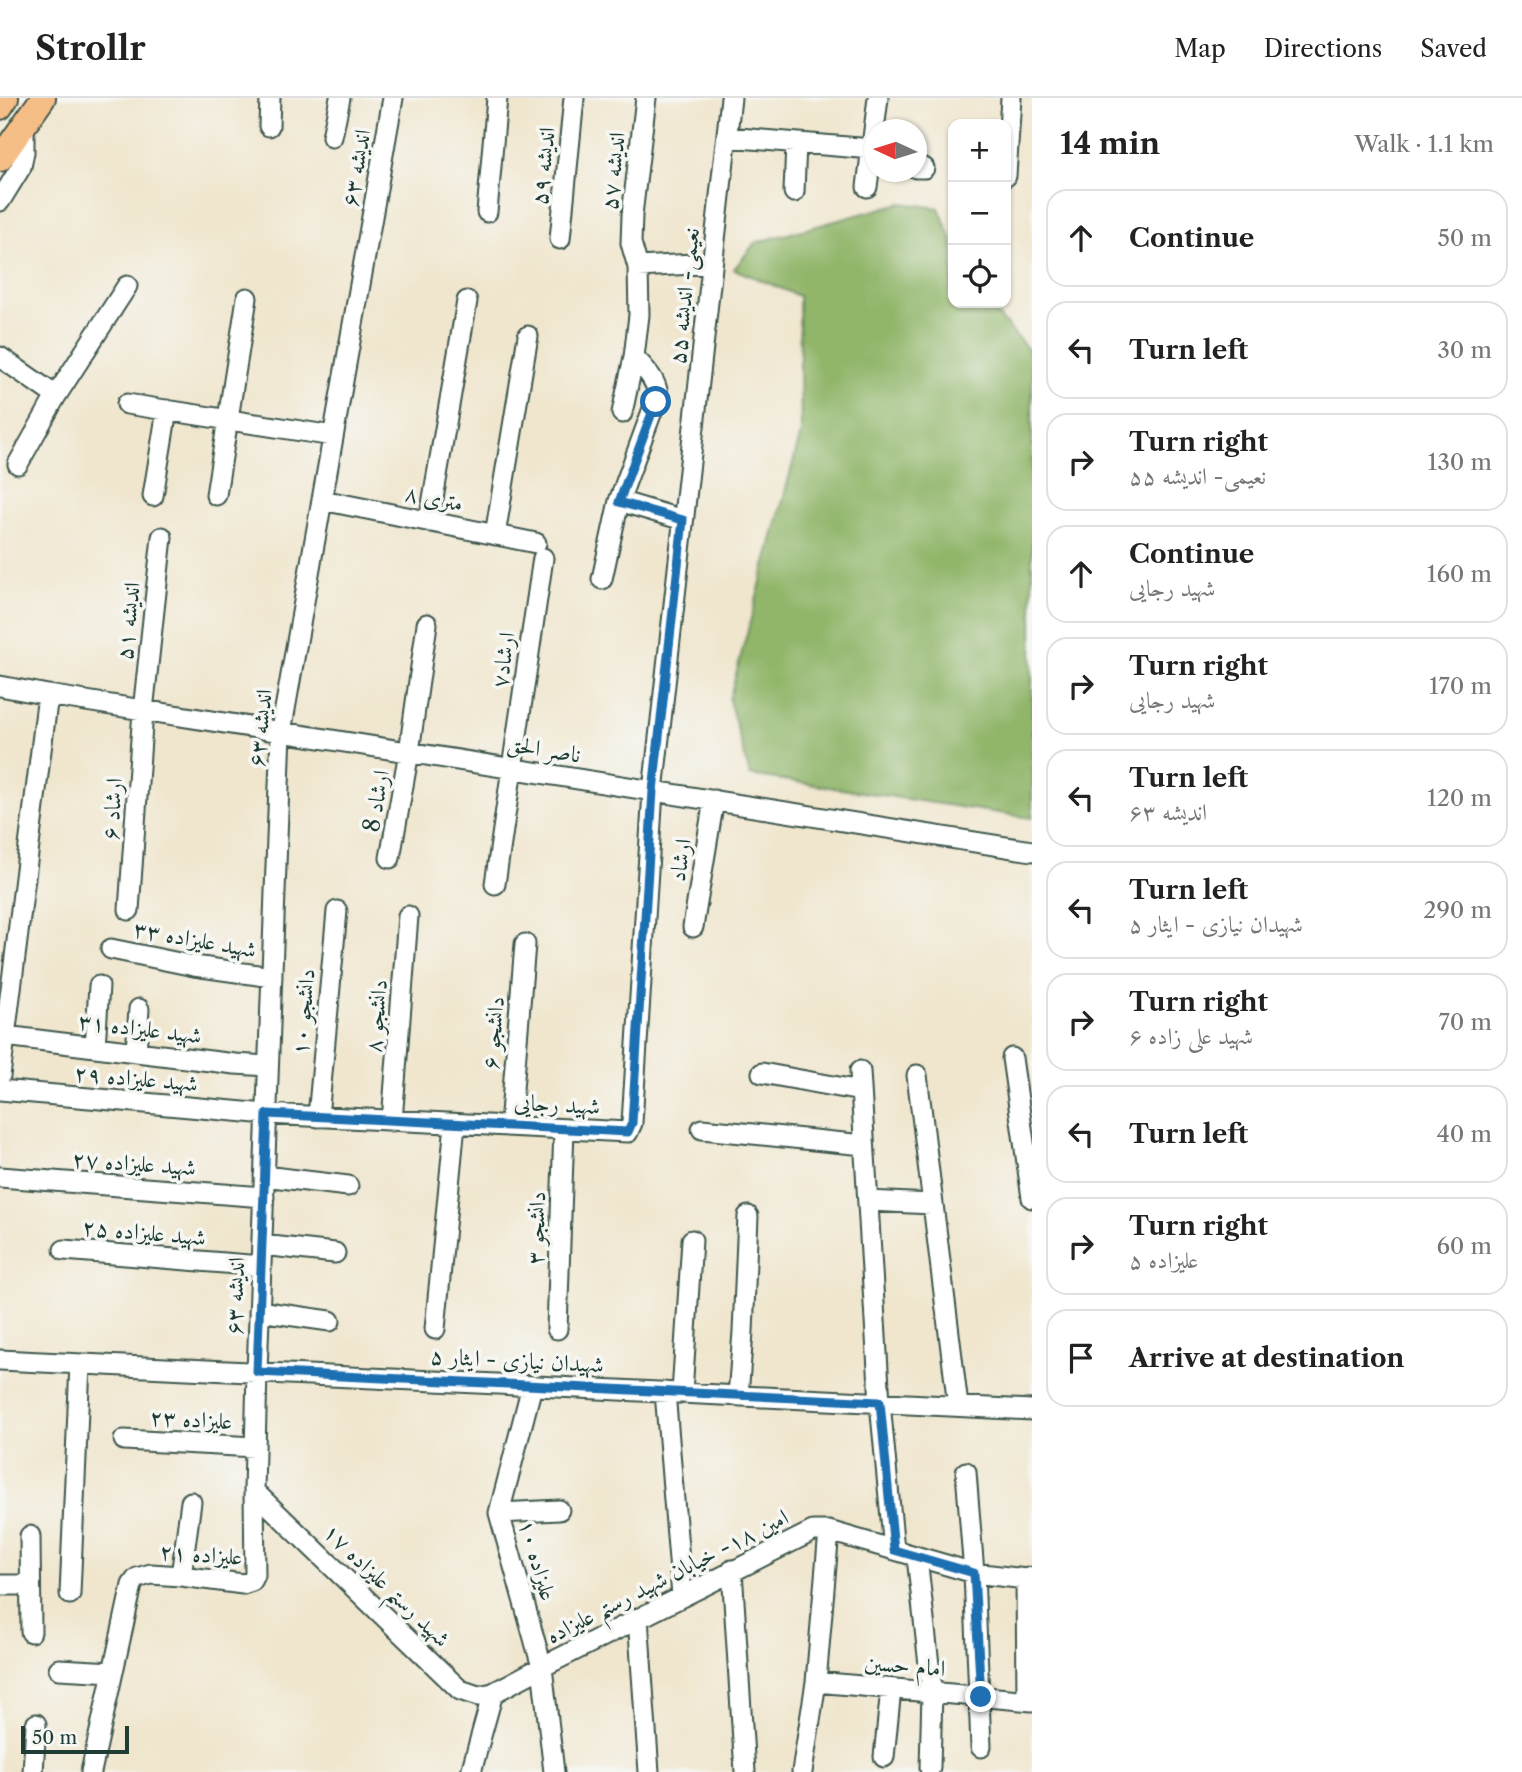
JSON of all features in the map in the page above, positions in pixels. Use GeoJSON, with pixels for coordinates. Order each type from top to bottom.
{"type":"FeatureCollection","features":[{"type":"Feature","properties":{"kind":"main road"},"geometry":{"type":"LineString","coordinates":[[0,107],[6,98]]}},
{"type":"Feature","properties":{"kind":"main road"},"geometry":{"type":"LineString","coordinates":[[0,159],[42,98]]}},
{"type":"Feature","properties":{"kind":"street"},"geometry":{"type":"LineString","coordinates":[[269,126],[270,98]]}},
{"type":"Feature","properties":{"kind":"street"},"geometry":{"type":"LineString","coordinates":[[332,137],[340,98]]}},
{"type":"Feature","properties":{"kind":"street","name":"اندیشه ۶۳"},"geometry":{"type":"LineString","coordinates":[[257,1372],[281,732],[393,98]]}},
{"type":"Feature","properties":{"kind":"street"},"geometry":{"type":"LineString","coordinates":[[487,212],[497,98]]}},
{"type":"Feature","properties":{"kind":"street","name":"اندیشه ۵۹"},"geometry":{"type":"LineString","coordinates":[[560,239],[574,98]]}},
{"type":"Feature","properties":{"kind":"street","name":"اندیشه ۵۷"},"geometry":{"type":"LineString","coordinates":[[622,414],[635,357],[639,315],[635,258],[631,243],[646,98]]}},
{"type":"Feature","properties":{"kind":"street","name":"نعیمی- اندیشه ۵۵"},"geometry":{"type":"LineString","coordinates":[[653,791],[731,98]]}},
{"type":"Feature","properties":{"kind":"street"},"geometry":{"type":"LineString","coordinates":[[876,119],[878,98]]}},
{"type":"Feature","properties":{"kind":"street"},"geometry":{"type":"LineString","coordinates":[[1010,119],[1012,98]]}},
{"type":"Feature","properties":{"kind":"street"},"geometry":{"type":"LineString","coordinates":[[0,201],[21,167],[24,124]]}},
{"type":"Feature","properties":{"kind":"street"},"geometry":{"type":"LineString","coordinates":[[727,137],[796,143],[864,157]]}},
{"type":"Feature","properties":{"kind":"street"},"geometry":{"type":"LineString","coordinates":[[794,192],[796,143]]}},
{"type":"Feature","properties":{"kind":"street"},"geometry":{"type":"LineString","coordinates":[[867,187],[868,182]]}},
{"type":"Feature","properties":{"kind":"street"},"geometry":{"type":"LineString","coordinates":[[635,258],[712,263]]}},
{"type":"Feature","properties":{"kind":"street"},"geometry":{"type":"LineString","coordinates":[[18,464],[56,396],[127,286]]}},
{"type":"Feature","properties":{"kind":"street"},"geometry":{"type":"LineString","coordinates":[[216,495],[247,298]]}},
{"type":"Feature","properties":{"kind":"street"},"geometry":{"type":"LineString","coordinates":[[429,522],[467,301]]}},
{"type":"Feature","properties":{"kind":"street"},"geometry":{"type":"LineString","coordinates":[[495,535],[528,336]]}},
{"type":"Feature","properties":{"kind":"street"},"geometry":{"type":"LineString","coordinates":[[0,357],[56,396]]}},
{"type":"Feature","properties":{"kind":"street"},"geometry":{"type":"LineString","coordinates":[[602,579],[619,502],[658,395],[652,376],[635,357]]}},
{"type":"Feature","properties":{"kind":"street"},"geometry":{"type":"LineString","coordinates":[[127,404],[333,436]]}},
{"type":"Feature","properties":{"kind":"street"},"geometry":{"type":"LineString","coordinates":[[153,496],[167,410]]}},
{"type":"Feature","properties":{"kind":"street","name":"۸ متری"},"geometry":{"type":"LineString","coordinates":[[322,500],[495,535],[539,550]]}},
{"type":"Feature","properties":{"kind":"street"},"geometry":{"type":"LineString","coordinates":[[619,502],[683,520]]}},
{"type":"Feature","properties":{"kind":"street","name":"اندیشه ۵۱"},"geometry":{"type":"LineString","coordinates":[[143,710],[162,537]]}},
{"type":"Feature","properties":{"kind":"street","name":"ارشاد۷"},"geometry":{"type":"LineString","coordinates":[[495,884],[539,550]]}},
{"type":"Feature","properties":{"kind":"street","name":"ارشاد 8"},"geometry":{"type":"LineString","coordinates":[[390,858],[409,752],[427,624]]}},
{"type":"Feature","properties":{"kind":"street","name":"ناصر الحق"},"geometry":{"type":"LineString","coordinates":[[0,686],[1032,850]]}},
{"type":"Feature","properties":{"kind":"street"},"geometry":{"type":"LineString","coordinates":[[0,1076],[48,695]]}},
{"type":"Feature","properties":{"kind":"street","name":"ارشاد ۶"},"geometry":{"type":"LineString","coordinates":[[129,910],[143,710]]}},
{"type":"Feature","properties":{"kind":"street","name":"شهید رجایی"},"geometry":{"type":"LineString","coordinates":[[267,1114],[628,1132],[632,1123],[653,791]]}},
{"type":"Feature","properties":{"kind":"street","name":"ارشاد"},"geometry":{"type":"LineString","coordinates":[[694,927],[714,800]]}},
{"type":"Feature","properties":{"kind":"street","name":"دانشجو ۱۰"},"geometry":{"type":"LineString","coordinates":[[318,1117],[337,911]]}},
{"type":"Feature","properties":{"kind":"street","name":"دانشجو ۸"},"geometry":{"type":"LineString","coordinates":[[392,1121],[408,916]]}},
{"type":"Feature","properties":{"kind":"street","name":"دانشجو ۶"},"geometry":{"type":"LineString","coordinates":[[510,1126],[526,944]]}},
{"type":"Feature","properties":{"kind":"street","name":"شهید علیزاده ۳۳"},"geometry":{"type":"LineString","coordinates":[[111,949],[194,966],[272,977]]}},
{"type":"Feature","properties":{"kind":"street"},"geometry":{"type":"LineString","coordinates":[[95,1047],[99,986]]}},
{"type":"Feature","properties":{"kind":"street"},"geometry":{"type":"LineString","coordinates":[[136,1052],[139,1009]]}},
{"type":"Feature","properties":{"kind":"street","name":"شهید علیزاده ۳۱"},"geometry":{"type":"LineString","coordinates":[[5,1036],[268,1066]]}},
{"type":"Feature","properties":{"kind":"street"},"geometry":{"type":"LineString","coordinates":[[1012,1058],[1032,1198]]}},
{"type":"Feature","properties":{"kind":"street"},"geometry":{"type":"LineString","coordinates":[[860,1071],[880,1402],[894,1550]]}},
{"type":"Feature","properties":{"kind":"street"},"geometry":{"type":"LineString","coordinates":[[762,1073],[861,1091]]}},
{"type":"Feature","properties":{"kind":"street"},"geometry":{"type":"LineString","coordinates":[[917,1075],[958,1406]]}},
{"type":"Feature","properties":{"kind":"street","name":"شهید علیزاده ۲۹"},"geometry":{"type":"LineString","coordinates":[[0,1090],[267,1114]]}},
{"type":"Feature","properties":{"kind":"street"},"geometry":{"type":"LineString","coordinates":[[435,1329],[455,1124]]}},
{"type":"Feature","properties":{"kind":"street","name":"دانشجو ۳"},"geometry":{"type":"LineString","coordinates":[[557,1329],[564,1129]]}},
{"type":"Feature","properties":{"kind":"street"},"geometry":{"type":"LineString","coordinates":[[702,1129],[864,1146]]}},
{"type":"Feature","properties":{"kind":"street"},"geometry":{"type":"LineString","coordinates":[[264,1176],[348,1186]]}},
{"type":"Feature","properties":{"kind":"street","name":"شهید علیزاده ۲۷"},"geometry":{"type":"LineString","coordinates":[[0,1177],[264,1197]]}},
{"type":"Feature","properties":{"kind":"street"},"geometry":{"type":"LineString","coordinates":[[868,1201],[932,1204]]}},
{"type":"Feature","properties":{"kind":"street"},"geometry":{"type":"LineString","coordinates":[[738,1396],[748,1216]]}},
{"type":"Feature","properties":{"kind":"street"},"geometry":{"type":"LineString","coordinates":[[682,1596],[674,1393],[692,1240]]}},
{"type":"Feature","properties":{"kind":"street"},"geometry":{"type":"LineString","coordinates":[[262,1245],[335,1253]]}},
{"type":"Feature","properties":{"kind":"street","name":"شهید علیزاده ۲۵"},"geometry":{"type":"LineString","coordinates":[[64,1250],[261,1266]]}},
{"type":"Feature","properties":{"kind":"street"},"geometry":{"type":"LineString","coordinates":[[259,1311],[330,1321]]}},
{"type":"Feature","properties":{"kind":"street","name":"شهیدان نیازی - ایثار ۵"},"geometry":{"type":"LineString","coordinates":[[0,1360],[1032,1410]]}},
{"type":"Feature","properties":{"kind":"street"},"geometry":{"type":"LineString","coordinates":[[70,1594],[80,1364]]}},
{"type":"Feature","properties":{"kind":"street","name":"علیزاده ۲۱"},"geometry":{"type":"LineString","coordinates":[[91,1772],[135,1581],[146,1574],[243,1584],[252,1581],[255,1575],[257,1372]]}},
{"type":"Feature","properties":{"kind":"street","name":"علیزاده ۱۰"},"geometry":{"type":"LineString","coordinates":[[532,1386],[499,1513],[542,1667],[554,1772]]}},
{"type":"Feature","properties":{"kind":"street","name":"علیزاده ۲۳"},"geometry":{"type":"LineString","coordinates":[[124,1440],[255,1447]]}},
{"type":"Feature","properties":{"kind":"street"},"geometry":{"type":"LineString","coordinates":[[966,1472],[981,1697],[981,1746]]}},
{"type":"Feature","properties":{"kind":"street","name":"۱۷ شهید رستم علیزاده"},"geometry":{"type":"LineString","coordinates":[[254,1491],[460,1690],[478,1696],[493,1693]]}},
{"type":"Feature","properties":{"kind":"street"},"geometry":{"type":"LineString","coordinates":[[181,1576],[191,1502]]}},
{"type":"Feature","properties":{"kind":"street"},"geometry":{"type":"LineString","coordinates":[[499,1513],[559,1510]]}},
{"type":"Feature","properties":{"kind":"street","name":"امین ۱۸- خيابان شهيد رستم عليزاده"},"geometry":{"type":"LineString","coordinates":[[493,1693],[813,1531],[829,1531],[974,1573],[1029,1578]]}},
{"type":"Feature","properties":{"kind":"street"},"geometry":{"type":"LineString","coordinates":[[802,1772],[816,1682],[829,1531]]}},
{"type":"Feature","properties":{"kind":"street"},"geometry":{"type":"LineString","coordinates":[[30,1536],[31,1632]]}},
{"type":"Feature","properties":{"kind":"street"},"geometry":{"type":"LineString","coordinates":[[917,1557],[932,1692],[930,1768]]}},
{"type":"Feature","properties":{"kind":"street"},"geometry":{"type":"LineString","coordinates":[[732,1570],[745,1772]]}},
{"type":"Feature","properties":{"kind":"street"},"geometry":{"type":"LineString","coordinates":[[1029,1578],[1030,1701]]}},
{"type":"Feature","properties":{"kind":"street"},"geometry":{"type":"LineString","coordinates":[[0,1585],[30,1586]]}},
{"type":"Feature","properties":{"kind":"street"},"geometry":{"type":"LineString","coordinates":[[638,1618],[649,1772]]}},
{"type":"Feature","properties":{"kind":"street"},"geometry":{"type":"LineString","coordinates":[[59,1669],[113,1672]]}},
{"type":"Feature","properties":{"kind":"street","name":"امام حسین"},"geometry":{"type":"LineString","coordinates":[[816,1682],[1030,1701]]}},
{"type":"Feature","properties":{"kind":"street"},"geometry":{"type":"LineString","coordinates":[[884,1757],[891,1689]]}},
{"type":"Feature","properties":{"kind":"street"},"geometry":{"type":"LineString","coordinates":[[471,1772],[493,1693]]}},
{"type":"Feature","properties":{"kind":"street"},"geometry":{"type":"LineString","coordinates":[[33,1772],[36,1724]]}},
{"type":"Feature","properties":{"kind":"green space"},"geometry":{"type":"Polygon","coordinates":[[[901,203],[939,208],[948,230],[948,308],[991,308],[1032,354],[1032,818],[750,775],[729,700],[801,433],[799,296],[734,269],[755,243],[901,203]]]}},
{"type":"Feature","properties":{"kind":"route"},"geometry":{"type":"LineString","coordinates":[[656,402],[619,502],[683,520],[653,791],[632,1123],[628,1132],[267,1114],[257,1372],[880,1402],[894,1550],[974,1573],[981,1697]]}}]}
